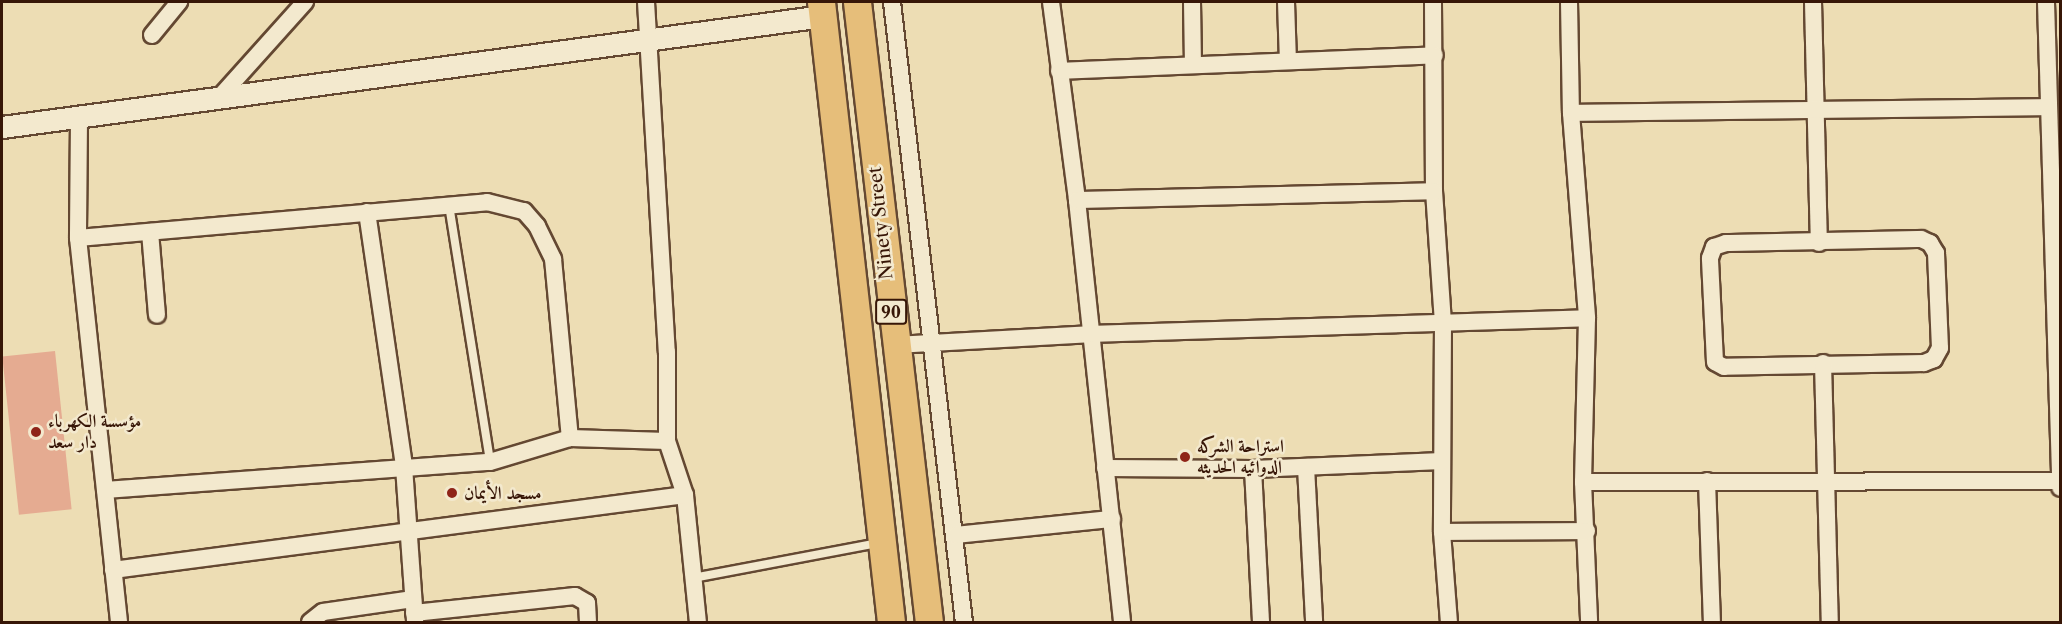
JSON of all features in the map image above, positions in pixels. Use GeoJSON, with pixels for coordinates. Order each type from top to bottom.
{"type":"FeatureCollection","features":[{"type":"Feature","properties":{"kind":"highway","name":"Ninety Street"},"geometry":{"type":"LineString","coordinates":[[856,2],[929,622]]}},
{"type":"Feature","properties":{"kind":"highway","name":"Ninety Street"},"geometry":{"type":"LineString","coordinates":[[822,9],[891,622]]}},
{"type":"Feature","properties":{"kind":"street"},"geometry":{"type":"LineString","coordinates":[[152,34],[179,2]]}},
{"type":"Feature","properties":{"kind":"street"},"geometry":{"type":"LineString","coordinates":[[217,100],[306,2]]}},
{"type":"Feature","properties":{"kind":"street"},"geometry":{"type":"LineString","coordinates":[[646,2],[667,352],[667,441],[685,495],[698,622]]}},
{"type":"Feature","properties":{"kind":"street"},"geometry":{"type":"LineString","coordinates":[[892,2],[934,341],[964,622]]}},
{"type":"Feature","properties":{"kind":"street"},"geometry":{"type":"LineString","coordinates":[[1051,2],[1077,200],[1089,334],[1122,622]]}},
{"type":"Feature","properties":{"kind":"street"},"geometry":{"type":"LineString","coordinates":[[1192,2],[1193,65]]}},
{"type":"Feature","properties":{"kind":"street"},"geometry":{"type":"LineString","coordinates":[[1286,2],[1288,61]]}},
{"type":"Feature","properties":{"kind":"street"},"geometry":{"type":"LineString","coordinates":[[1433,2],[1434,191],[1443,322],[1442,532],[1449,622]]}},
{"type":"Feature","properties":{"kind":"street"},"geometry":{"type":"LineString","coordinates":[[1569,2],[1571,113],[1587,318],[1583,482],[1587,531],[1589,622]]}},
{"type":"Feature","properties":{"kind":"street"},"geometry":{"type":"LineString","coordinates":[[1813,2],[1819,243]]}},
{"type":"Feature","properties":{"kind":"street"},"geometry":{"type":"LineString","coordinates":[[2046,2],[2049,107],[2055,154],[2061,488]]}},
{"type":"Feature","properties":{"kind":"street"},"geometry":{"type":"LineString","coordinates":[[2,127],[79,119],[649,40],[822,9]]}},
{"type":"Feature","properties":{"kind":"street"},"geometry":{"type":"LineString","coordinates":[[1059,70],[1435,55]]}},
{"type":"Feature","properties":{"kind":"street"},"geometry":{"type":"LineString","coordinates":[[1571,113],[2049,107]]}},
{"type":"Feature","properties":{"kind":"street"},"geometry":{"type":"LineString","coordinates":[[79,119],[78,238],[119,622]]}},
{"type":"Feature","properties":{"kind":"street"},"geometry":{"type":"LineString","coordinates":[[1077,200],[1434,191]]}},
{"type":"Feature","properties":{"kind":"street"},"geometry":{"type":"LineString","coordinates":[[78,238],[449,205],[506,204],[524,211],[537,226],[553,259],[570,438]]}},
{"type":"Feature","properties":{"kind":"street"},"geometry":{"type":"LineString","coordinates":[[367,212],[404,467],[414,612]]}},
{"type":"Feature","properties":{"kind":"street"},"geometry":{"type":"LineString","coordinates":[[150,232],[157,315]]}},
{"type":"Feature","properties":{"kind":"street"},"geometry":{"type":"LineString","coordinates":[[1921,239],[1930,243],[1936,253],[1940,348],[1934,359],[1924,363],[1823,363],[1724,367],[1715,362],[1710,258],[1714,247],[1726,243],[1819,243],[1921,239]]}},
{"type":"Feature","properties":{"kind":"street"},"geometry":{"type":"LineString","coordinates":[[895,345],[1089,334],[1587,318]]}},
{"type":"Feature","properties":{"kind":"street"},"geometry":{"type":"LineString","coordinates":[[1823,363],[1830,622]]}},
{"type":"Feature","properties":{"kind":"street"},"geometry":{"type":"LineString","coordinates":[[105,490],[490,462],[570,438],[667,441]]}},
{"type":"Feature","properties":{"kind":"street"},"geometry":{"type":"LineString","coordinates":[[1105,468],[1253,469],[1442,462]]}},
{"type":"Feature","properties":{"kind":"street"},"geometry":{"type":"LineString","coordinates":[[1306,467],[1314,622]]}},
{"type":"Feature","properties":{"kind":"street"},"geometry":{"type":"LineString","coordinates":[[1253,469],[1261,622]]}},
{"type":"Feature","properties":{"kind":"street"},"geometry":{"type":"LineString","coordinates":[[1707,481],[1712,622]]}},
{"type":"Feature","properties":{"kind":"street"},"geometry":{"type":"LineString","coordinates":[[1583,482],[2060,481]]}},
{"type":"Feature","properties":{"kind":"street"},"geometry":{"type":"LineString","coordinates":[[114,570],[685,495]]}},
{"type":"Feature","properties":{"kind":"street"},"geometry":{"type":"LineString","coordinates":[[956,536],[1112,519]]}},
{"type":"Feature","properties":{"kind":"street"},"geometry":{"type":"LineString","coordinates":[[1442,532],[1587,531]]}},
{"type":"Feature","properties":{"kind":"street"},"geometry":{"type":"LineString","coordinates":[[310,622],[322,612],[414,612],[575,596],[587,603],[588,622]]}},
{"type":"Feature","properties":{"kind":"lane"},"geometry":{"type":"LineString","coordinates":[[449,205],[490,462]]}},
{"type":"Feature","properties":{"kind":"lane"},"geometry":{"type":"LineString","coordinates":[[693,578],[882,542]]}},
{"type":"Feature","properties":{"kind":"building","name":"مؤسسة الكهرباء دار سعد"},"geometry":{"type":"Polygon","coordinates":[[[55,351],[72,509],[19,515],[2,357],[55,351]]]}},
{"type":"Feature","properties":{"kind":"place","name":"مؤسسة الكهرباء دار سعد"},"geometry":{"type":"Point","coordinates":[36,432]}},
{"type":"Feature","properties":{"kind":"place","name":"استراحة الشركه الدوائيه الحديثه"},"geometry":{"type":"Point","coordinates":[1185,457]}},
{"type":"Feature","properties":{"kind":"place","name":"مسجد الأيمان"},"geometry":{"type":"Point","coordinates":[452,493]}}]}
